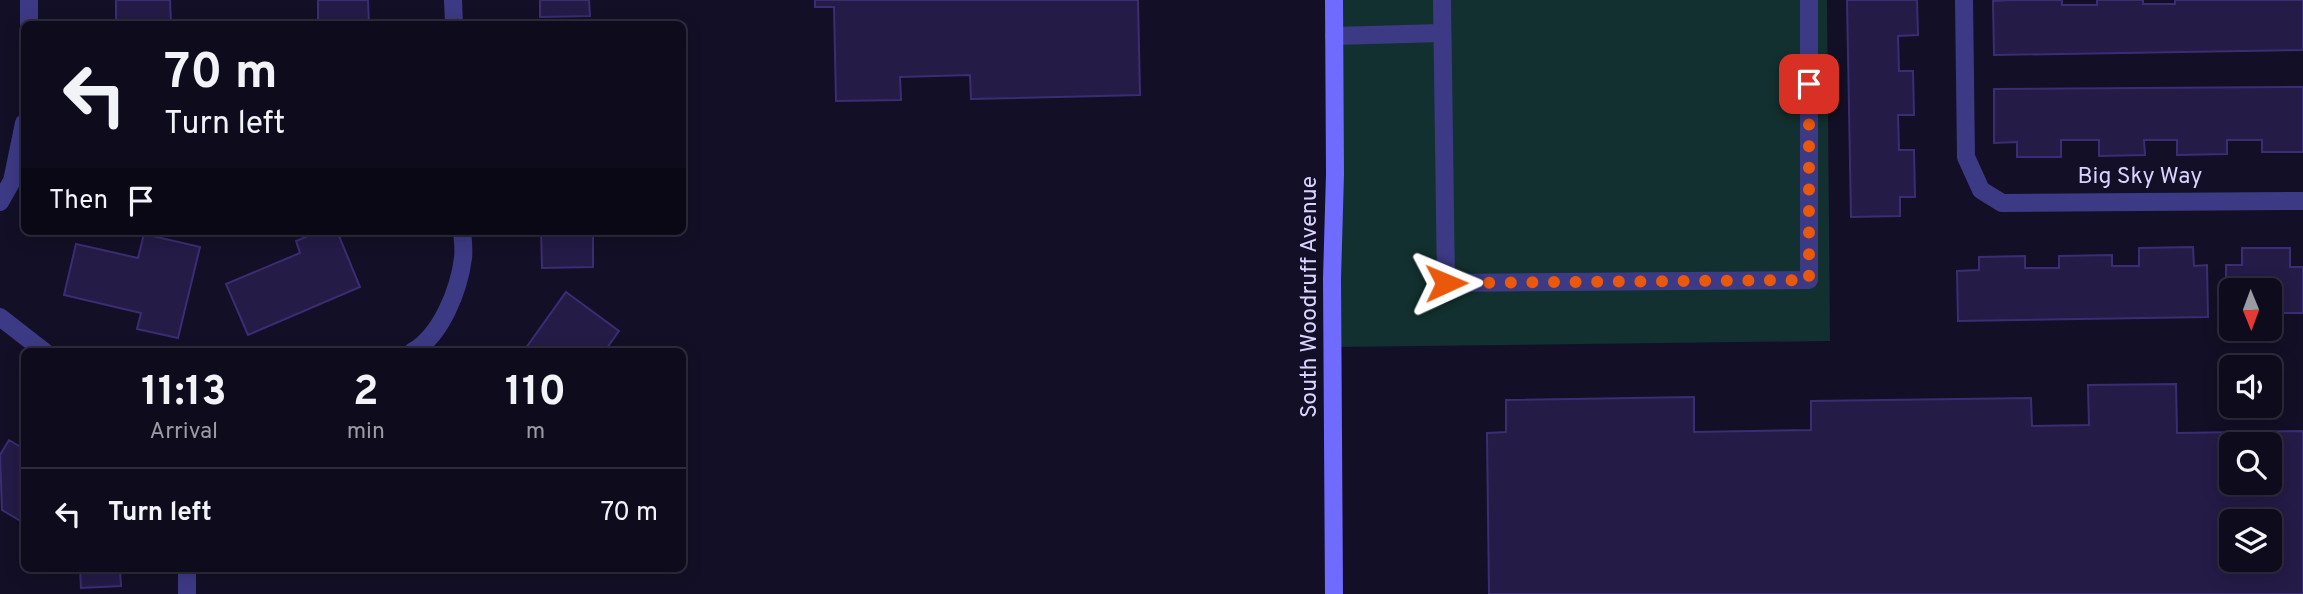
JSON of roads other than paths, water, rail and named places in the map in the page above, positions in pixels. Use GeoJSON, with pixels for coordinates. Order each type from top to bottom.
{"type":"FeatureCollection","features":[{"type":"Feature","properties":{"kind":"main road","name":"South Woodruff Avenue"},"geometry":{"type":"LineString","coordinates":[[1334,0],[1334,594]]}},
{"type":"Feature","properties":{"kind":"street"},"geometry":{"type":"LineString","coordinates":[[29,0],[29,21]]}},
{"type":"Feature","properties":{"kind":"street"},"geometry":{"type":"LineString","coordinates":[[453,0],[454,21]]}},
{"type":"Feature","properties":{"kind":"street"},"geometry":{"type":"LineString","coordinates":[[1442,0],[1446,283],[1809,280],[1809,0]]}},
{"type":"Feature","properties":{"kind":"street","name":"Big Sky Way"},"geometry":{"type":"LineString","coordinates":[[1964,0],[1966,157],[1981,190],[2002,202],[2303,201]]}},
{"type":"Feature","properties":{"kind":"street"},"geometry":{"type":"LineString","coordinates":[[1334,36],[1441,33]]}},
{"type":"Feature","properties":{"kind":"street"},"geometry":{"type":"LineString","coordinates":[[0,202],[12,181],[21,138]]}},
{"type":"Feature","properties":{"kind":"street"},"geometry":{"type":"LineString","coordinates":[[420,348],[450,309],[463,258],[462,235]]}},
{"type":"Feature","properties":{"kind":"street"},"geometry":{"type":"LineString","coordinates":[[0,317],[40,348]]}},
{"type":"Feature","properties":{"kind":"street"},"geometry":{"type":"LineString","coordinates":[[187,572],[187,594]]}}]}
